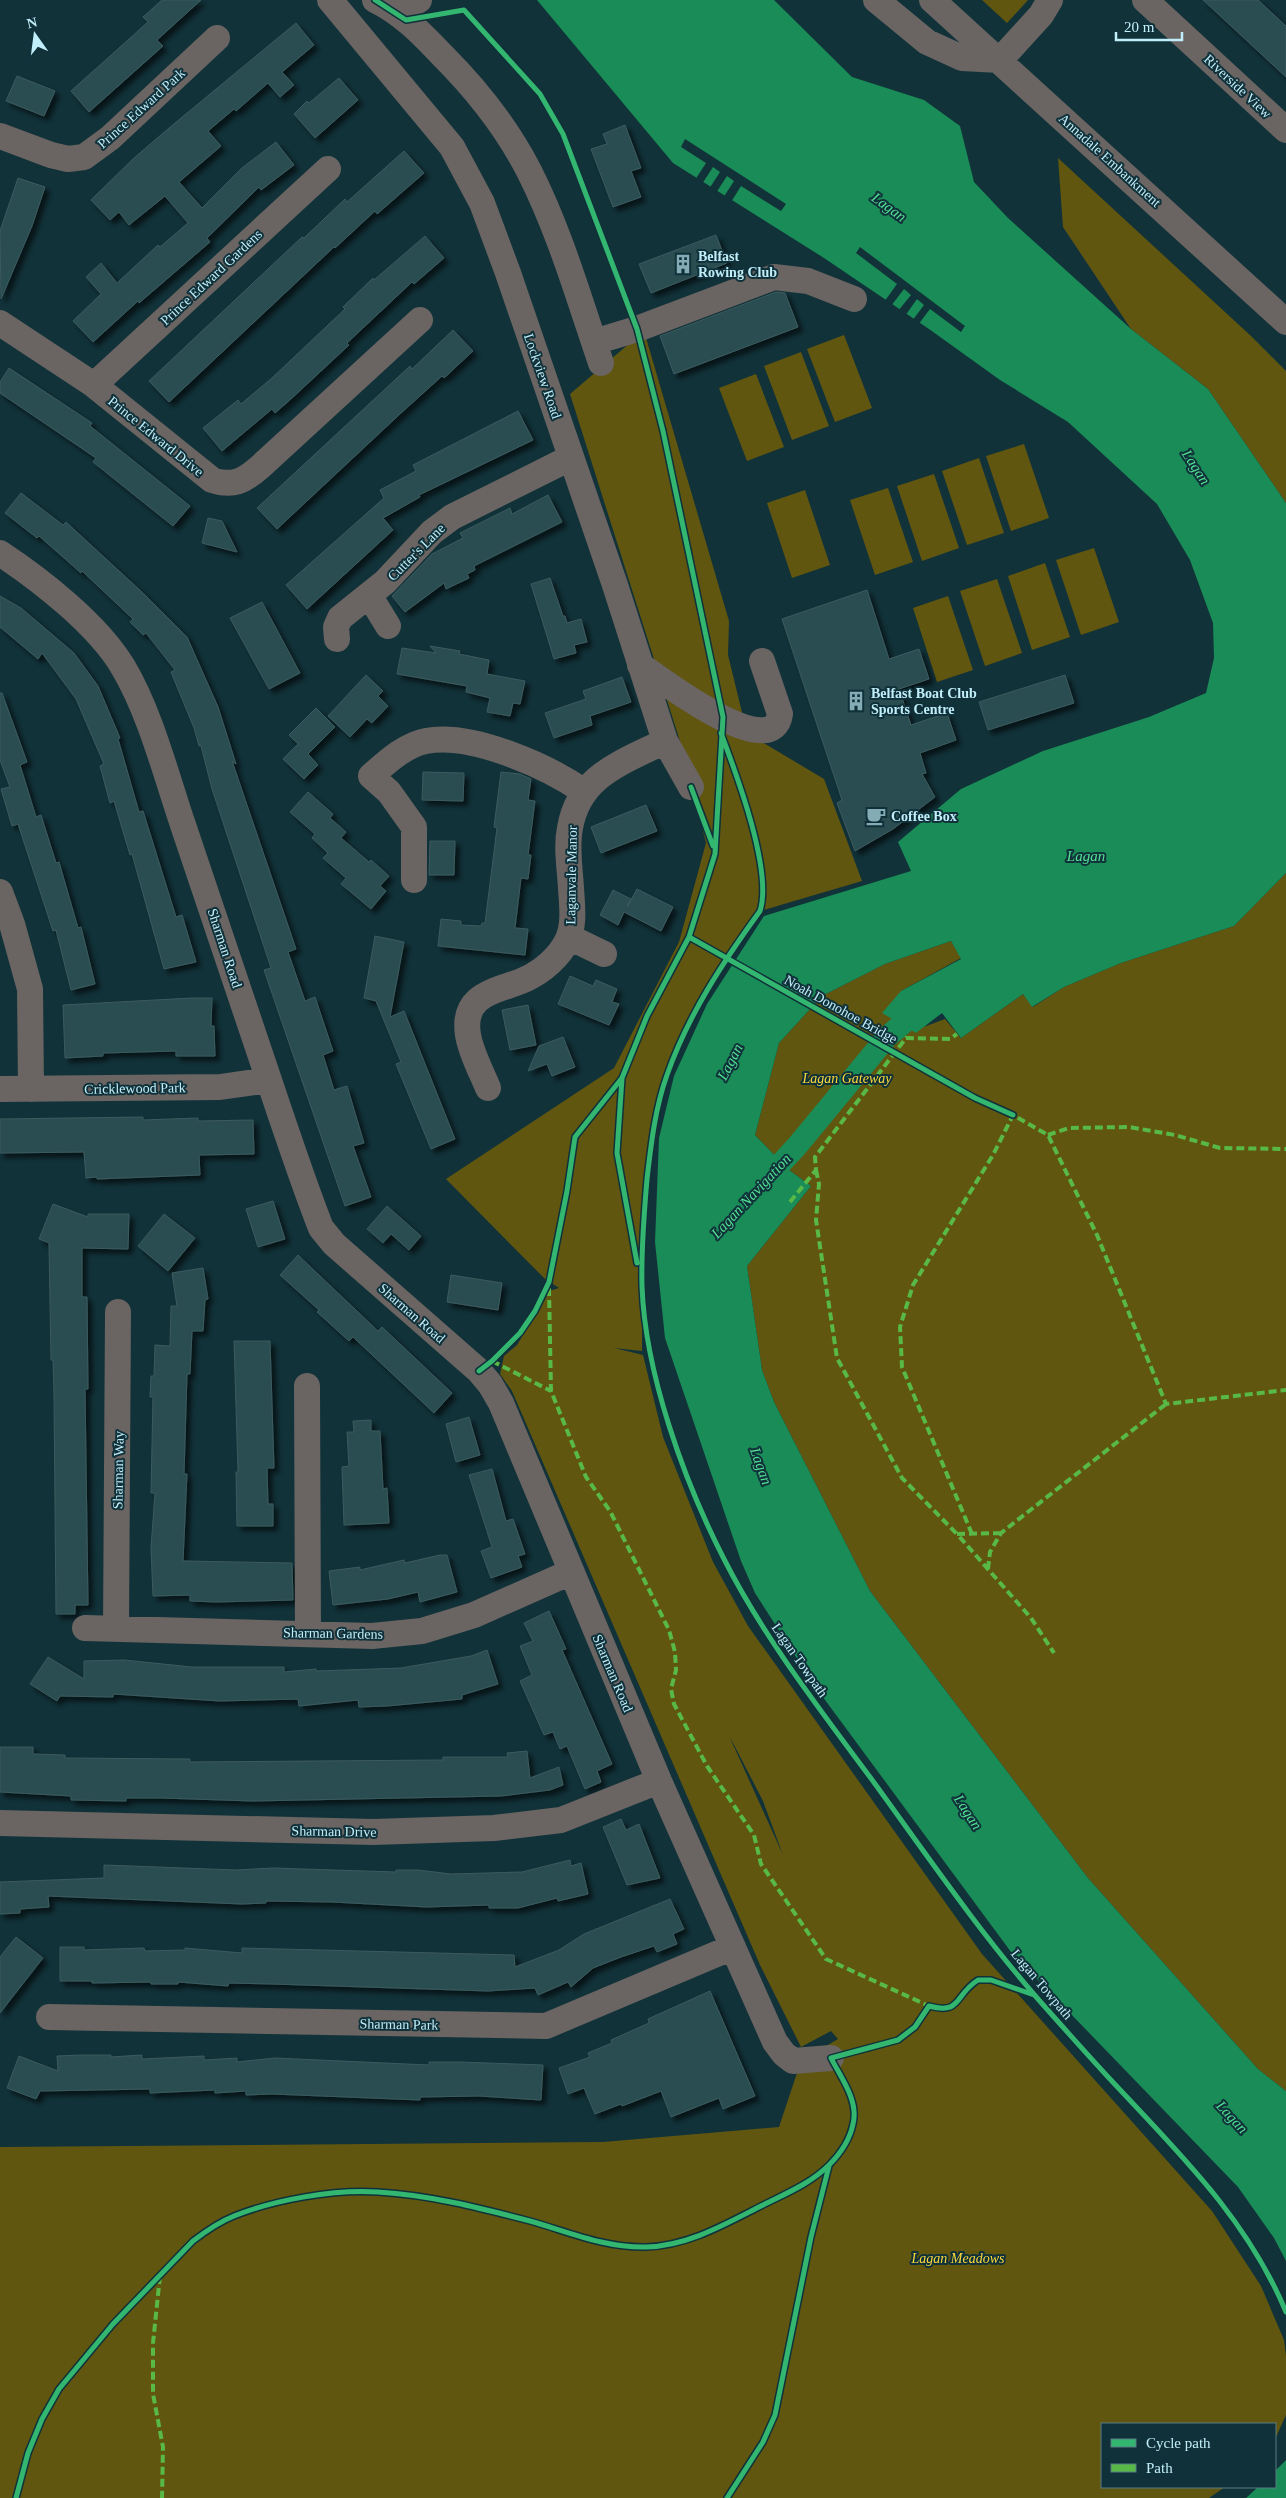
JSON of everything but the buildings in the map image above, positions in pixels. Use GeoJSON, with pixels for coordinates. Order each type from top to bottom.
{"type":"FeatureCollection","features":[{"type":"Feature","properties":{"kind":"street","name":"Lockview Road"},"geometry":{"type":"LineString","coordinates":[[331,0],[434,122],[466,169],[482,203],[508,273],[665,741],[691,786]]}},
{"type":"Feature","properties":{"kind":"street"},"geometry":{"type":"LineString","coordinates":[[387,5],[419,0]]}},
{"type":"Feature","properties":{"kind":"street"},"geometry":{"type":"LineString","coordinates":[[876,0],[926,42],[962,58],[1000,60],[1040,15],[1050,0]]}},
{"type":"Feature","properties":{"kind":"street","name":"Annadale Embankment"},"geometry":{"type":"LineString","coordinates":[[932,0],[1286,322]]}},
{"type":"Feature","properties":{"kind":"street","name":"Riverside View"},"geometry":{"type":"LineString","coordinates":[[1145,0],[1286,130]]}},
{"type":"Feature","properties":{"kind":"street"},"geometry":{"type":"LineString","coordinates":[[387,5],[422,34],[480,96],[514,146],[544,203],[598,353],[637,329],[774,277],[808,281],[854,299]]}},
{"type":"Feature","properties":{"kind":"street","name":"Prince Edward Park"},"geometry":{"type":"LineString","coordinates":[[0,136],[51,155],[68,159],[84,157],[110,138],[217,38]]}},
{"type":"Feature","properties":{"kind":"street","name":"Prince Edward Gardens"},"geometry":{"type":"LineString","coordinates":[[94,385],[328,169]]}},
{"type":"Feature","properties":{"kind":"street","name":"Prince Edward Drive"},"geometry":{"type":"LineString","coordinates":[[0,323],[94,385],[212,480],[234,484],[246,479],[260,467],[420,320]]}},
{"type":"Feature","properties":{"kind":"street","name":"Cutter's Lane"},"geometry":{"type":"LineString","coordinates":[[337,639],[336,626],[340,618],[385,582],[432,532],[452,517],[570,458]]}},
{"type":"Feature","properties":{"kind":"street","name":"Sharman Road"},"geometry":{"type":"LineString","coordinates":[[0,553],[24,569],[69,607],[101,639],[123,666],[139,698],[321,1228],[334,1244],[479,1371],[490,1384],[501,1403],[659,1780],[775,2042],[784,2054],[794,2061],[831,2058]]}},
{"type":"Feature","properties":{"kind":"street"},"geometry":{"type":"LineString","coordinates":[[369,595],[388,626]]}},
{"type":"Feature","properties":{"kind":"street"},"geometry":{"type":"LineString","coordinates":[[640,665],[693,701],[744,729],[758,732],[771,729],[778,722],[780,714],[762,660]]}},
{"type":"Feature","properties":{"kind":"street"},"geometry":{"type":"LineString","coordinates":[[414,880],[414,827],[389,792],[372,776],[405,750],[425,741],[448,740],[471,744],[536,764],[564,777],[583,791]]}},
{"type":"Feature","properties":{"kind":"street","name":"Laganvale Manor"},"geometry":{"type":"LineString","coordinates":[[488,1088],[468,1033],[469,1019],[480,997],[490,990],[526,979],[543,968],[556,957],[569,937],[572,926],[569,829],[575,808],[583,791],[608,770],[665,741]]}},
{"type":"Feature","properties":{"kind":"street"},"geometry":{"type":"LineString","coordinates":[[0,892],[30,989],[31,1089]]}},
{"type":"Feature","properties":{"kind":"street","name":"Laganvale Manor"},"geometry":{"type":"LineString","coordinates":[[569,937],[604,954]]}},
{"type":"Feature","properties":{"kind":"street","name":"Cricklewood Park"},"geometry":{"type":"LineString","coordinates":[[0,1089],[220,1087],[269,1080]]}},
{"type":"Feature","properties":{"kind":"street","name":"Sharman Way"},"geometry":{"type":"LineString","coordinates":[[116,1628],[118,1312]]}},
{"type":"Feature","properties":{"kind":"street"},"geometry":{"type":"LineString","coordinates":[[307,1386],[308,1632]]}},
{"type":"Feature","properties":{"kind":"street","name":"Sharman Gardens"},"geometry":{"type":"LineString","coordinates":[[85,1628],[308,1632],[372,1636],[422,1631],[474,1615],[571,1572]]}},
{"type":"Feature","properties":{"kind":"street","name":"Sharman Drive"},"geometry":{"type":"LineString","coordinates":[[0,1823],[372,1832],[494,1828],[561,1820],[659,1780]]}},
{"type":"Feature","properties":{"kind":"street","name":"Sharman Park"},"geometry":{"type":"LineString","coordinates":[[49,2017],[546,2026],[733,1947]]}},
{"type":"Feature","properties":{"kind":"green space"},"geometry":{"type":"Polygon","coordinates":[[[982,0],[1028,0],[1007,23],[982,0]]]}},
{"type":"Feature","properties":{"kind":"green space"},"geometry":{"type":"Polygon","coordinates":[[[1058,158],[1251,336],[1286,371],[1286,503],[1208,389],[1131,329],[1063,227],[1058,158]]]}},
{"type":"Feature","properties":{"kind":"green space","name":"Lagan Meadows"},"geometry":{"type":"Polygon","coordinates":[[[644,331],[729,621],[728,655],[747,733],[824,779],[862,881],[760,911],[735,945],[688,1025],[666,1076],[643,1221],[642,1351],[614,1348],[643,1355],[663,1437],[713,1562],[748,1626],[982,1954],[1212,2211],[1261,2286],[1284,2340],[1286,2356],[1286,2415],[1276,2437],[1276,2423],[1101,2423],[1101,2488],[1224,2488],[1209,2498],[0,2498],[0,2147],[603,2142],[779,2127],[801,2061],[838,2039],[831,2031],[801,2047],[760,1965],[512,1391],[500,1374],[504,1356],[517,1345],[549,1291],[559,1288],[545,1279],[446,1179],[614,1068],[679,942],[706,843],[685,757],[570,394],[644,331]],[[731,1739],[731,1740],[783,1855],[763,1801],[731,1739]]]}},
{"type":"Feature","properties":{"kind":"green space"},"geometry":{"type":"Polygon","coordinates":[[[844,335],[872,408],[835,422],[807,349],[844,335]]]}},
{"type":"Feature","properties":{"kind":"green space"},"geometry":{"type":"Polygon","coordinates":[[[801,352],[829,426],[792,440],[764,366],[801,352]]]}},
{"type":"Feature","properties":{"kind":"green space"},"geometry":{"type":"Polygon","coordinates":[[[756,374],[784,447],[747,461],[719,388],[756,374]]]}},
{"type":"Feature","properties":{"kind":"green space"},"geometry":{"type":"Polygon","coordinates":[[[1024,444],[1049,518],[1011,531],[986,456],[1024,444]]]}},
{"type":"Feature","properties":{"kind":"green space"},"geometry":{"type":"Polygon","coordinates":[[[979,458],[1004,533],[967,545],[942,471],[979,458]]]}},
{"type":"Feature","properties":{"kind":"green space"},"geometry":{"type":"Polygon","coordinates":[[[934,474],[959,548],[922,561],[897,486],[934,474]]]}},
{"type":"Feature","properties":{"kind":"green space"},"geometry":{"type":"Polygon","coordinates":[[[888,488],[913,562],[875,575],[850,500],[888,488]]]}},
{"type":"Feature","properties":{"kind":"green space"},"geometry":{"type":"Polygon","coordinates":[[[805,490],[830,565],[792,578],[767,503],[805,490]]]}},
{"type":"Feature","properties":{"kind":"green space"},"geometry":{"type":"Polygon","coordinates":[[[1094,548],[1119,622],[1081,635],[1056,560],[1094,548]]]}},
{"type":"Feature","properties":{"kind":"green space"},"geometry":{"type":"Polygon","coordinates":[[[1045,563],[1070,637],[1032,650],[1008,576],[1045,563]]]}},
{"type":"Feature","properties":{"kind":"green space"},"geometry":{"type":"Polygon","coordinates":[[[997,579],[1022,653],[985,666],[960,591],[997,579]]]}},
{"type":"Feature","properties":{"kind":"green space"},"geometry":{"type":"Polygon","coordinates":[[[948,596],[973,670],[937,682],[913,608],[948,596]]]}},
{"type":"Feature","properties":{"kind":"green space","name":"Lagan Gateway"},"geometry":{"type":"Polygon","coordinates":[[[1286,873],[1286,2091],[1258,2069],[1088,1878],[870,1591],[774,1402],[762,1370],[747,1266],[811,1186],[789,1170],[755,1135],[779,1043],[822,996],[885,964],[951,941],[961,958],[901,991],[918,1029],[945,1019],[961,1038],[1023,994],[1033,1007],[1064,987],[1121,963],[1234,926],[1286,873]]]}},
{"type":"Feature","properties":{"kind":"water"},"geometry":{"type":"Polygon","coordinates":[[[537,0],[774,0],[852,77],[924,100],[960,126],[974,182],[1008,218],[1131,329],[1208,389],[1286,503],[1286,873],[1234,926],[1121,963],[1064,987],[1032,1007],[1023,994],[961,1038],[942,1013],[916,1033],[882,1013],[901,991],[961,959],[951,941],[885,964],[822,996],[779,1043],[755,1135],[789,1170],[811,1186],[747,1266],[762,1370],[774,1402],[870,1591],[1088,1878],[1258,2069],[1286,2091],[1286,2261],[1274,2238],[1238,2187],[1011,1952],[814,1685],[755,1593],[741,1561],[665,1338],[655,1242],[659,1138],[674,1076],[707,1004],[764,916],[911,871],[898,842],[961,789],[1043,751],[1149,717],[1206,693],[1214,658],[1213,623],[1190,560],[1157,504],[1068,422],[1000,380],[824,258],[673,163],[537,0]]]}},
{"type":"Feature","properties":{"kind":"water"},"geometry":{"type":"Polygon","coordinates":[[[1286,2460],[1286,2498],[1246,2498],[1257,2488],[1276,2488],[1276,2470],[1286,2460]]]}},
{"type":"Feature","properties":{"kind":"pier"},"geometry":{"type":"Polygon","coordinates":[[[685,139],[786,204],[781,211],[741,186],[731,202],[723,198],[734,181],[727,176],[716,193],[709,189],[720,172],[713,167],[702,184],[695,180],[706,163],[681,147],[685,139]]]}},
{"type":"Feature","properties":{"kind":"pier"},"geometry":{"type":"Polygon","coordinates":[[[860,247],[965,326],[961,332],[930,309],[918,325],[912,321],[924,305],[917,299],[905,316],[898,311],[911,295],[904,289],[891,306],[884,302],[897,284],[856,253],[860,247]]]}},
{"type":"Feature","properties":{"kind":"waterway","name":"Lagan Navigation"},"geometry":{"type":"LineString","coordinates":[[761,1185],[797,1146],[887,1037],[926,1004]]}},
{"type":"Feature","properties":{"kind":"marked path"},"geometry":{"type":"LineString","coordinates":[[790,1202],[816,1170],[815,1157],[906,1038],[950,1039],[957,1034]]}},
{"type":"Feature","properties":{"kind":"marked path"},"geometry":{"type":"LineString","coordinates":[[972,1534],[902,1367],[900,1327],[913,1285],[993,1155],[1013,1115],[1048,1135],[1097,1235],[1166,1404],[1286,1390]]}},
{"type":"Feature","properties":{"kind":"marked path"},"geometry":{"type":"LineString","coordinates":[[1048,1135],[1069,1128],[1129,1127],[1175,1135],[1220,1148],[1286,1149]]}},
{"type":"Feature","properties":{"kind":"marked path"},"geometry":{"type":"LineString","coordinates":[[816,1170],[819,1184],[816,1220],[837,1358],[902,1478],[957,1534]]}},
{"type":"Feature","properties":{"kind":"marked path"},"geometry":{"type":"LineString","coordinates":[[549,1288],[551,1391],[586,1477],[610,1511],[669,1630],[675,1652],[676,1670],[671,1689],[674,1704],[707,1766],[754,1835],[761,1864],[826,1959],[929,2006]]}},
{"type":"Feature","properties":{"kind":"marked path"},"geometry":{"type":"LineString","coordinates":[[492,1361],[551,1391]]}},
{"type":"Feature","properties":{"kind":"marked path"},"geometry":{"type":"LineString","coordinates":[[988,1569],[990,1552],[1001,1533],[1166,1404]]}},
{"type":"Feature","properties":{"kind":"marked path"},"geometry":{"type":"LineString","coordinates":[[1001,1533],[957,1534],[1031,1618],[1054,1653]]}},
{"type":"Feature","properties":{"kind":"marked path"},"geometry":{"type":"LineString","coordinates":[[160,2276],[153,2343],[153,2394],[163,2447],[162,2498]]}},
{"type":"Feature","properties":{"kind":"cycle path"},"geometry":{"type":"LineString","coordinates":[[375,0],[406,20],[464,10],[540,94],[563,134],[637,329],[663,431],[723,717],[715,854],[689,937],[647,1016],[622,1078],[575,1137],[567,1191],[549,1282],[535,1311],[520,1333],[492,1361],[479,1371]]}},
{"type":"Feature","properties":{"kind":"cycle path","name":"Lagan Towpath"},"geometry":{"type":"LineString","coordinates":[[721,733],[751,822],[762,872],[763,894],[760,911],[733,950],[685,1031],[659,1100],[652,1140],[643,1232],[642,1286],[645,1320],[650,1354],[659,1390],[681,1461],[709,1528],[739,1588],[811,1698],[951,1890],[1015,1972],[1091,2058],[1185,2159],[1231,2216],[1270,2278],[1286,2312]]}},
{"type":"Feature","properties":{"kind":"cycle path"},"geometry":{"type":"LineString","coordinates":[[691,787],[713,846]]}},
{"type":"Feature","properties":{"kind":"cycle path","name":"Noah Donohoe Bridge"},"geometry":{"type":"LineString","coordinates":[[689,937],[975,1098],[1013,1115]]}},
{"type":"Feature","properties":{"kind":"cycle path"},"geometry":{"type":"LineString","coordinates":[[622,1078],[617,1153],[637,1263]]}},
{"type":"Feature","properties":{"kind":"cycle path","name":"Lagan Towpath"},"geometry":{"type":"LineString","coordinates":[[16,2498],[28,2453],[42,2419],[59,2389],[113,2324],[193,2241],[223,2221],[250,2210],[304,2197],[343,2192],[378,2192],[417,2196],[474,2207],[616,2245],[646,2247],[677,2243],[722,2226],[798,2187],[822,2171],[837,2156],[850,2135],[854,2107],[848,2090],[831,2058],[898,2040],[915,2027],[929,2006],[940,2008],[953,2006],[970,1986],[978,1980],[991,1980],[1034,1995]]}},
{"type":"Feature","properties":{"kind":"cycle path"},"geometry":{"type":"LineString","coordinates":[[727,2498],[763,2442],[775,2415],[811,2237],[829,2166]]}},
{"type":"Feature","properties":{"kind":"place","name":"Belfast Rowing Club"},"geometry":{"type":"Point","coordinates":[683,264]}},
{"type":"Feature","properties":{"kind":"place","name":"Belfast Boat Club Sports Centre"},"geometry":{"type":"Point","coordinates":[856,701]}},
{"type":"Feature","properties":{"kind":"place","name":"Coffee Box"},"geometry":{"type":"Point","coordinates":[876,816]}},
{"type":"Feature","properties":{"kind":"water label","name":"Lagan"},"geometry":{"type":"Point","coordinates":[889,207]}},
{"type":"Feature","properties":{"kind":"water label","name":"Lagan"},"geometry":{"type":"Point","coordinates":[1196,467]}},
{"type":"Feature","properties":{"kind":"water label","name":"Lagan"},"geometry":{"type":"Point","coordinates":[1086,856]}},
{"type":"Feature","properties":{"kind":"water label","name":"Lagan"},"geometry":{"type":"Point","coordinates":[730,1062]}},
{"type":"Feature","properties":{"kind":"water label","name":"Lagan"},"geometry":{"type":"Point","coordinates":[761,1466]}},
{"type":"Feature","properties":{"kind":"water label","name":"Lagan"},"geometry":{"type":"Point","coordinates":[968,1812]}},
{"type":"Feature","properties":{"kind":"water label","name":"Lagan"},"geometry":{"type":"Point","coordinates":[1232,2117]}}]}
